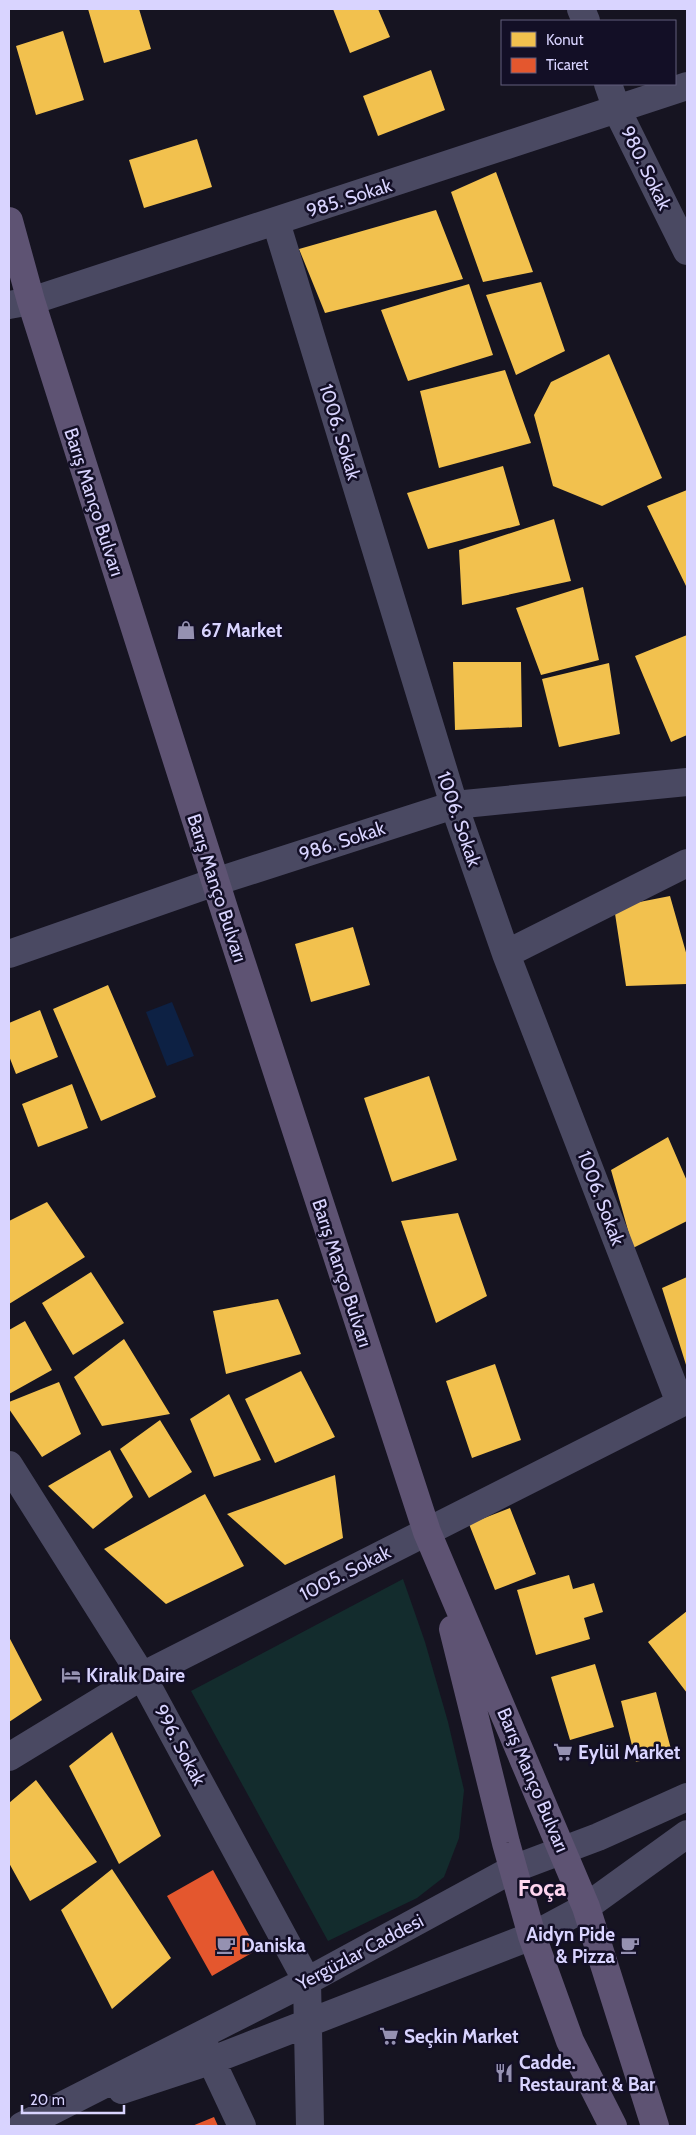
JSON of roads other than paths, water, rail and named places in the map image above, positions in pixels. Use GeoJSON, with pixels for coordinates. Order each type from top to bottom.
{"type":"FeatureCollection","features":[{"type":"Feature","properties":{"kind":"main road","name":"Barış Manço Bulvarı"},"geometry":{"type":"LineString","coordinates":[[9,221],[20,303],[215,882],[431,1542],[513,1869],[532,1936],[570,2041],[613,2126]]}},
{"type":"Feature","properties":{"kind":"main road","name":"Barış Manço Bulvarı"},"geometry":{"type":"LineString","coordinates":[[431,1542],[586,1907],[655,2126]]}},
{"type":"Feature","properties":{"kind":"street","name":"980. Sokak"},"geometry":{"type":"LineString","coordinates":[[608,85],[618,110],[687,251]]}},
{"type":"Feature","properties":{"kind":"street","name":"985. Sokak"},"geometry":{"type":"LineString","coordinates":[[20,303],[276,222],[687,86]]}},
{"type":"Feature","properties":{"kind":"street","name":"1006. Sokak"},"geometry":{"type":"LineString","coordinates":[[276,222],[454,805],[506,954],[684,1401]]}},
{"type":"Feature","properties":{"kind":"street","name":"986. Sokak"},"geometry":{"type":"LineString","coordinates":[[9,954],[215,882],[454,805],[687,782]]}},
{"type":"Feature","properties":{"kind":"street"},"geometry":{"type":"LineString","coordinates":[[506,954],[687,863]]}},
{"type":"Feature","properties":{"kind":"street","name":"1005. Sokak"},"geometry":{"type":"LineString","coordinates":[[9,1757],[142,1676],[431,1542],[684,1401]]}},
{"type":"Feature","properties":{"kind":"street","name":"996. Sokak"},"geometry":{"type":"LineString","coordinates":[[9,1465],[142,1676],[307,1982]]}},
{"type":"Feature","properties":{"kind":"street","name":"Yergüzlar Caddesi"},"geometry":{"type":"LineString","coordinates":[[30,2122],[307,1982],[513,1869],[656,1812],[687,1797]]}},
{"type":"Feature","properties":{"kind":"street"},"geometry":{"type":"LineString","coordinates":[[30,2122],[210,2061],[532,1936],[586,1907],[687,1834]]}},
{"type":"Feature","properties":{"kind":"street"},"geometry":{"type":"LineString","coordinates":[[307,1982],[310,2126]]}},
{"type":"Feature","properties":{"kind":"street"},"geometry":{"type":"LineString","coordinates":[[200,2035],[210,2061],[242,2126]]}},
{"type":"Feature","properties":{"kind":"water"},"geometry":{"type":"Polygon","coordinates":[[[172,1002],[194,1056],[167,1066],[146,1012],[172,1002]]]}},
{"type":"Feature","properties":{"kind":"place","name":"67 Market"},"geometry":{"type":"Point","coordinates":[186,630]}},
{"type":"Feature","properties":{"kind":"place","name":"Kiralık Daire"},"geometry":{"type":"Point","coordinates":[71,1675]}},
{"type":"Feature","properties":{"kind":"place","name":"Eylül Market"},"geometry":{"type":"Point","coordinates":[563,1752]}},
{"type":"Feature","properties":{"kind":"place","name":"Daniska"},"geometry":{"type":"Point","coordinates":[226,1945]}},
{"type":"Feature","properties":{"kind":"place","name":"Aidyn Pide & Pizza"},"geometry":{"type":"Point","coordinates":[630,1945]}},
{"type":"Feature","properties":{"kind":"place","name":"Seçkin Market"},"geometry":{"type":"Point","coordinates":[389,2036]}},
{"type":"Feature","properties":{"kind":"place","name":"Cadde. Restaurant & Bar"},"geometry":{"type":"Point","coordinates":[504,2073]}},
{"type":"Feature","properties":{"kind":"district","name":"Foça"},"geometry":{"type":"Point","coordinates":[542,1887]}}]}
